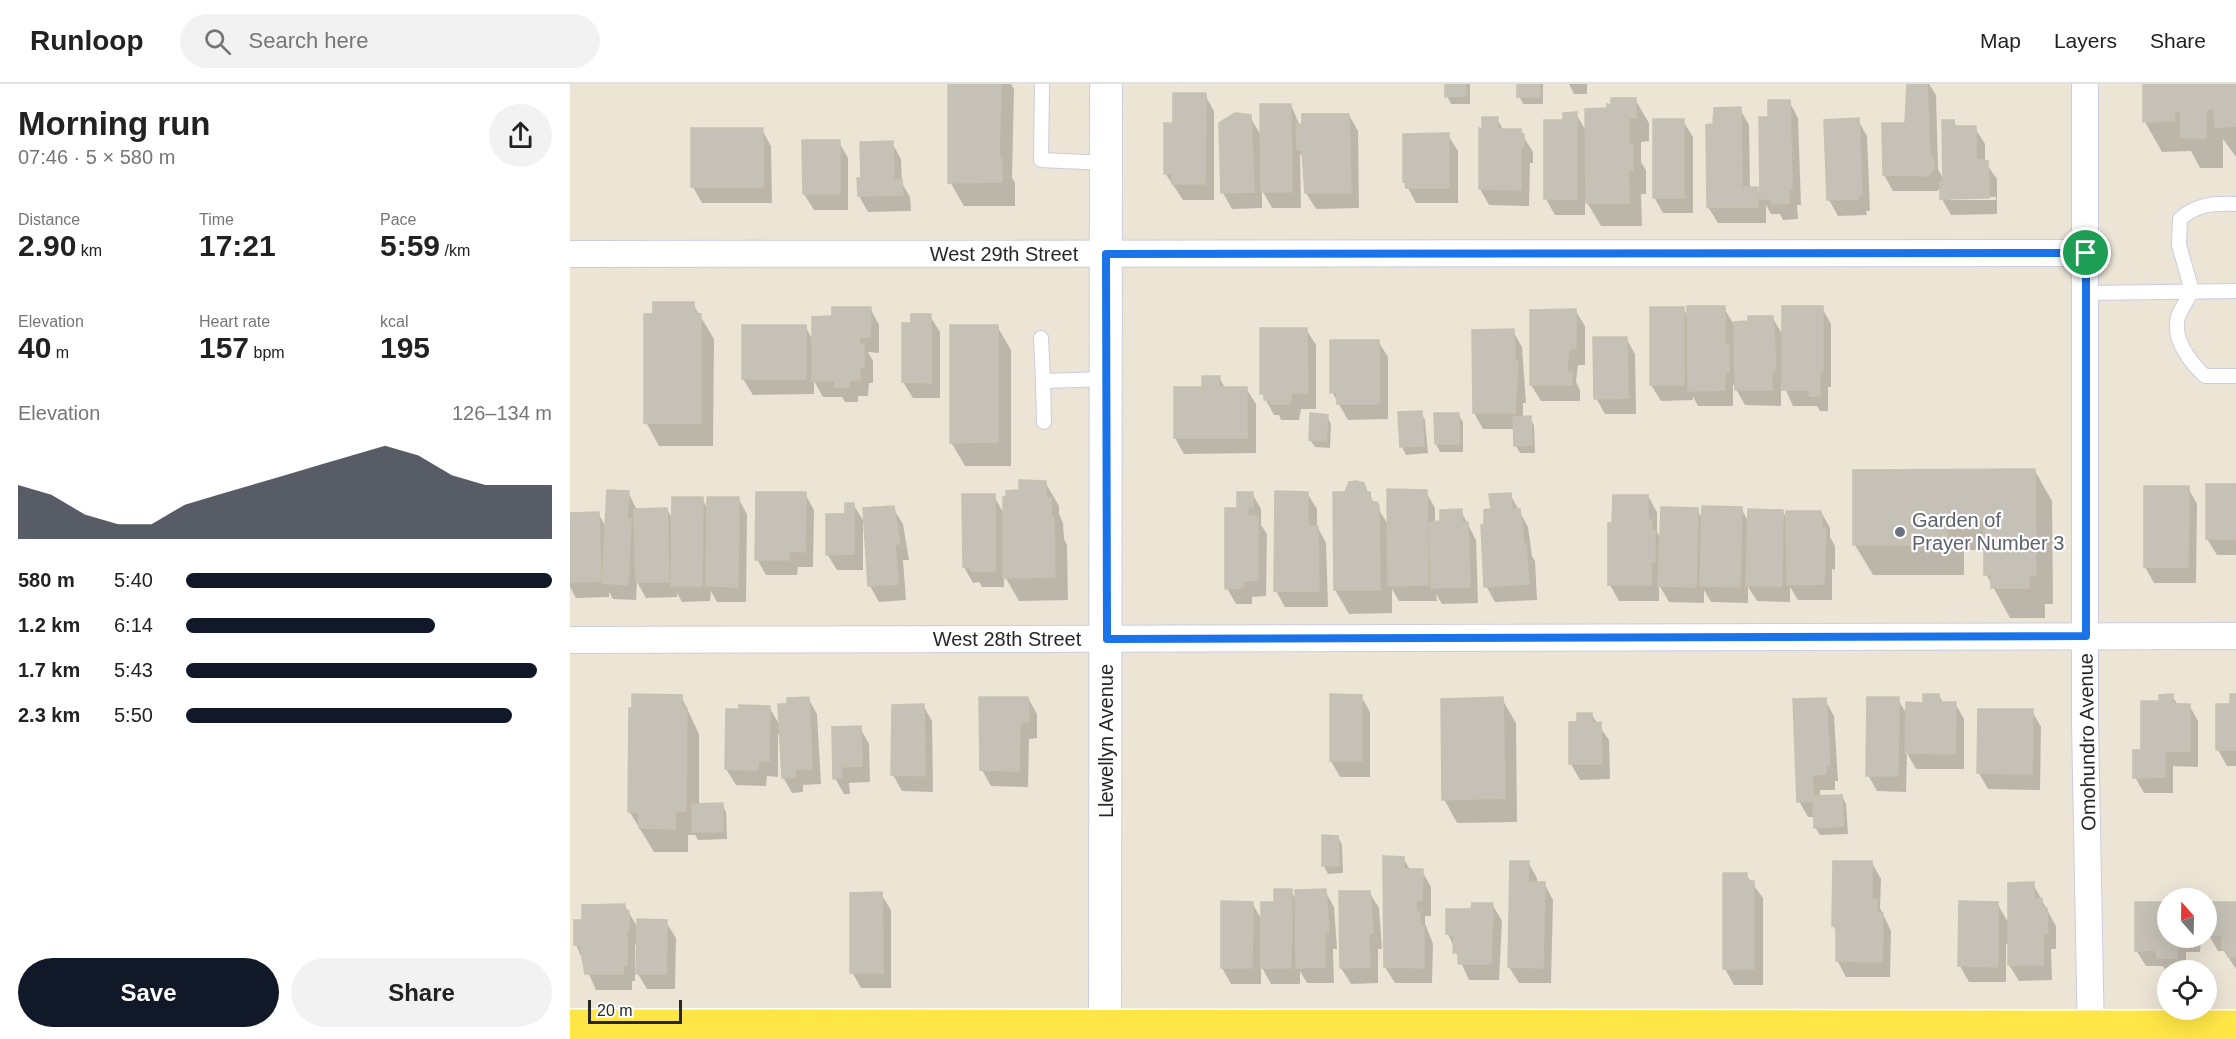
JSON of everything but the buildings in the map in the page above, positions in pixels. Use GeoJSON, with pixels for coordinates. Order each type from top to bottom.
{"type":"FeatureCollection","features":[{"type":"Feature","properties":{"kind":"main road"},"geometry":{"type":"LineString","coordinates":[[570,1026],[1105,1033],[2091,1032],[2236,1026]]}},
{"type":"Feature","properties":{"kind":"street","name":"Llewellyn Avenue"},"geometry":{"type":"LineString","coordinates":[[1105,1033],[1106,84]]}},
{"type":"Feature","properties":{"kind":"street","name":"Omohundro Avenue"},"geometry":{"type":"LineString","coordinates":[[2085,84],[2086,636],[2091,1032]]}},
{"type":"Feature","properties":{"kind":"street","name":"West 29th Street"},"geometry":{"type":"LineString","coordinates":[[570,254],[2086,253]]}},
{"type":"Feature","properties":{"kind":"street","name":"West 28th Street"},"geometry":{"type":"LineString","coordinates":[[570,640],[2236,636]]}},
{"type":"Feature","properties":{"kind":"lane"},"geometry":{"type":"LineString","coordinates":[[1042,84],[1041,160],[1106,163]]}},
{"type":"Feature","properties":{"kind":"lane"},"geometry":{"type":"LineString","coordinates":[[2236,204],[2216,203],[2192,209],[2180,219],[2180,246],[2192,291],[2178,317],[2177,331],[2192,364],[2205,376],[2236,376]]}},
{"type":"Feature","properties":{"kind":"lane"},"geometry":{"type":"LineString","coordinates":[[2086,293],[2236,291]]}},
{"type":"Feature","properties":{"kind":"lane"},"geometry":{"type":"LineString","coordinates":[[1041,338],[1044,422]]}},
{"type":"Feature","properties":{"kind":"lane"},"geometry":{"type":"LineString","coordinates":[[1042,381],[1106,379]]}},
{"type":"Feature","properties":{"kind":"place","name":"Garden of Prayer Number 3"},"geometry":{"type":"Point","coordinates":[1900,532]}},
{"type":"Feature","properties":{"kind":"route"},"geometry":{"type":"LineString","coordinates":[[2086,253],[2086,636],[1107,639],[1106,254],[2086,253]]}}]}
